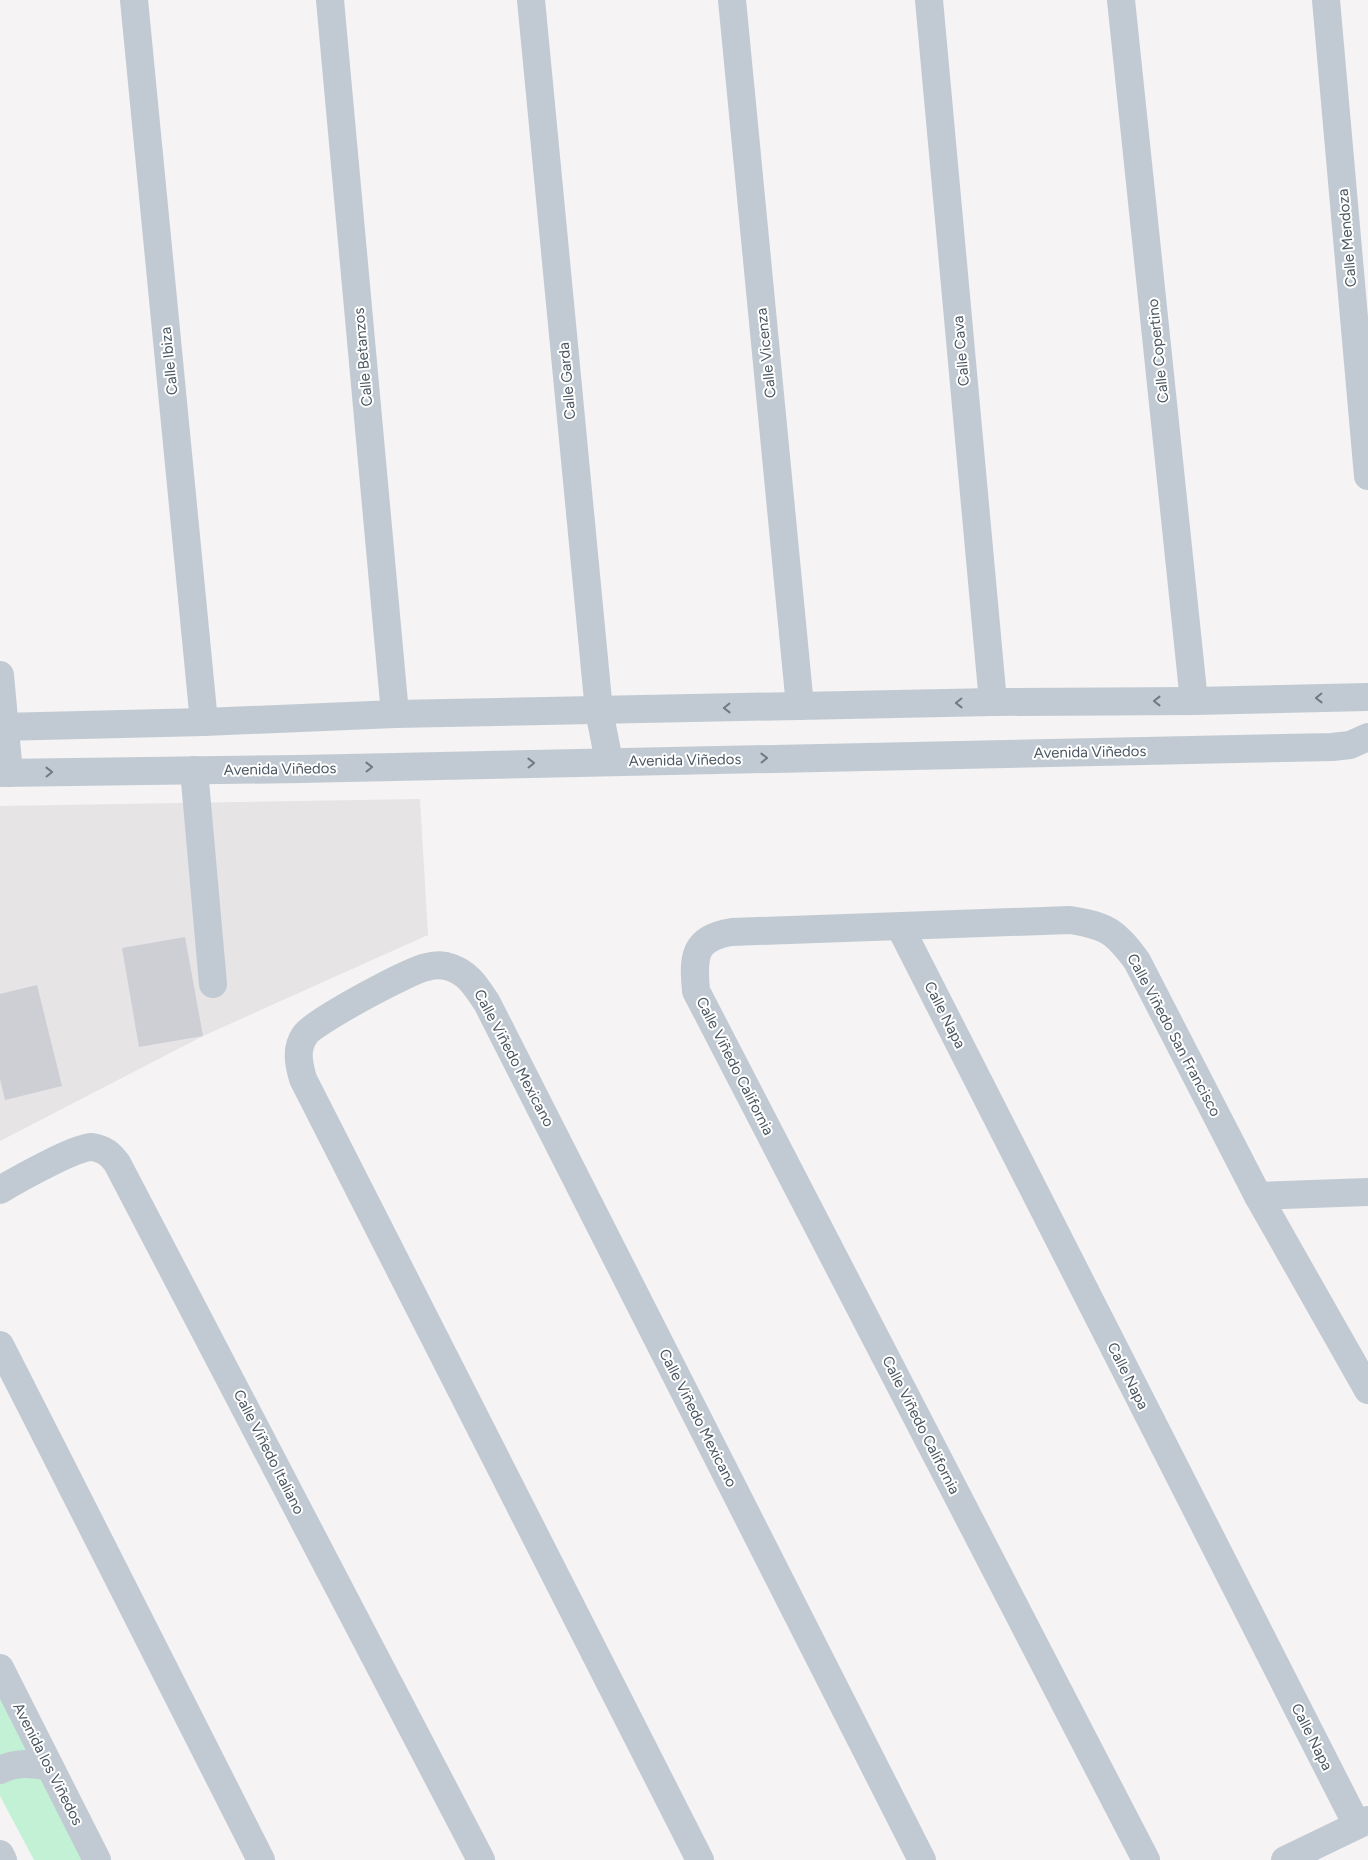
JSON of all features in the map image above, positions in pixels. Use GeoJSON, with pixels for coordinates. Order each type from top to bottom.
{"type":"FeatureCollection","features":[{"type":"Feature","properties":{"kind":"street","name":"Calle Ibiza"},"geometry":{"type":"LineString","coordinates":[[134,0],[204,722]]}},
{"type":"Feature","properties":{"kind":"street","name":"Calle Betanzos"},"geometry":{"type":"LineString","coordinates":[[330,0],[396,714]]}},
{"type":"Feature","properties":{"kind":"street","name":"Calle Garda"},"geometry":{"type":"LineString","coordinates":[[531,0],[599,711],[609,762]]}},
{"type":"Feature","properties":{"kind":"street","name":"Calle Vicenza"},"geometry":{"type":"LineString","coordinates":[[732,0],[800,706]]}},
{"type":"Feature","properties":{"kind":"street","name":"Calle Cava"},"geometry":{"type":"LineString","coordinates":[[929,0],[992,702]]}},
{"type":"Feature","properties":{"kind":"street","name":"Calle Copertino"},"geometry":{"type":"LineString","coordinates":[[1121,0],[1194,701]]}},
{"type":"Feature","properties":{"kind":"street","name":"Calle Mendoza"},"geometry":{"type":"LineString","coordinates":[[1326,0],[1368,476]]}},
{"type":"Feature","properties":{"kind":"street"},"geometry":{"type":"LineString","coordinates":[[0,675],[4,773]]}},
{"type":"Feature","properties":{"kind":"street"},"geometry":{"type":"LineString","coordinates":[[2,727],[204,722],[396,714],[992,702],[1194,701],[1368,697]]}},
{"type":"Feature","properties":{"kind":"street","name":"Avenida Viñedos"},"geometry":{"type":"LineString","coordinates":[[4,773],[1332,747],[1350,745],[1368,737]]}},
{"type":"Feature","properties":{"kind":"street"},"geometry":{"type":"LineString","coordinates":[[194,770],[213,984]]}},
{"type":"Feature","properties":{"kind":"street","name":"Calle Viñedo San Francisco"},"geometry":{"type":"LineString","coordinates":[[696,991],[694,964],[701,946],[708,939],[719,934],[732,932],[1070,920],[1095,924],[1110,931],[1123,942],[1137,961],[1258,1196],[1368,1390]]}},
{"type":"Feature","properties":{"kind":"street","name":"Calle Napa"},"geometry":{"type":"LineString","coordinates":[[900,927],[1363,1822]]}},
{"type":"Feature","properties":{"kind":"street","name":"Calle Viñedo Mexicano"},"geometry":{"type":"LineString","coordinates":[[700,1860],[303,1079],[299,1063],[299,1048],[305,1035],[323,1020],[411,972],[427,967],[445,966],[461,971],[474,983],[487,1003],[922,1860]]}},
{"type":"Feature","properties":{"kind":"street","name":"Calle Viñedo California"},"geometry":{"type":"LineString","coordinates":[[696,991],[1146,1860]]}},
{"type":"Feature","properties":{"kind":"street","name":"Calle Viñedo Italiano"},"geometry":{"type":"LineString","coordinates":[[0,1190],[56,1160],[90,1146],[107,1150],[117,1163],[481,1860]]}},
{"type":"Feature","properties":{"kind":"street"},"geometry":{"type":"LineString","coordinates":[[1258,1196],[1368,1192]]}},
{"type":"Feature","properties":{"kind":"street"},"geometry":{"type":"LineString","coordinates":[[0,1345],[260,1860]]}},
{"type":"Feature","properties":{"kind":"street","name":"Avenida los Viñedos"},"geometry":{"type":"LineString","coordinates":[[0,1668],[97,1860]]}},
{"type":"Feature","properties":{"kind":"street"},"geometry":{"type":"LineString","coordinates":[[0,1770],[12,1764],[31,1763],[49,1767]]}},
{"type":"Feature","properties":{"kind":"street"},"geometry":{"type":"LineString","coordinates":[[1285,1860],[1363,1822]]}},
{"type":"Feature","properties":{"kind":"street"},"geometry":{"type":"LineString","coordinates":[[0,1854],[3,1860]]}},
{"type":"Feature","properties":{"kind":"shaded area"},"geometry":{"type":"Polygon","coordinates":[[[420,799],[428,935],[203,1036],[0,1141],[0,806],[420,799]]]}},
{"type":"Feature","properties":{"kind":"green space"},"geometry":{"type":"Polygon","coordinates":[[[0,1695],[86,1860],[34,1860],[0,1796],[0,1695]]]}},
{"type":"Feature","properties":{"kind":"building"},"geometry":{"type":"Polygon","coordinates":[[[185,937],[203,1036],[139,1047],[122,948],[185,937]]]}},
{"type":"Feature","properties":{"kind":"building"},"geometry":{"type":"Polygon","coordinates":[[[37,985],[62,1086],[5,1100],[0,1079],[0,994],[37,985]]]}}]}
